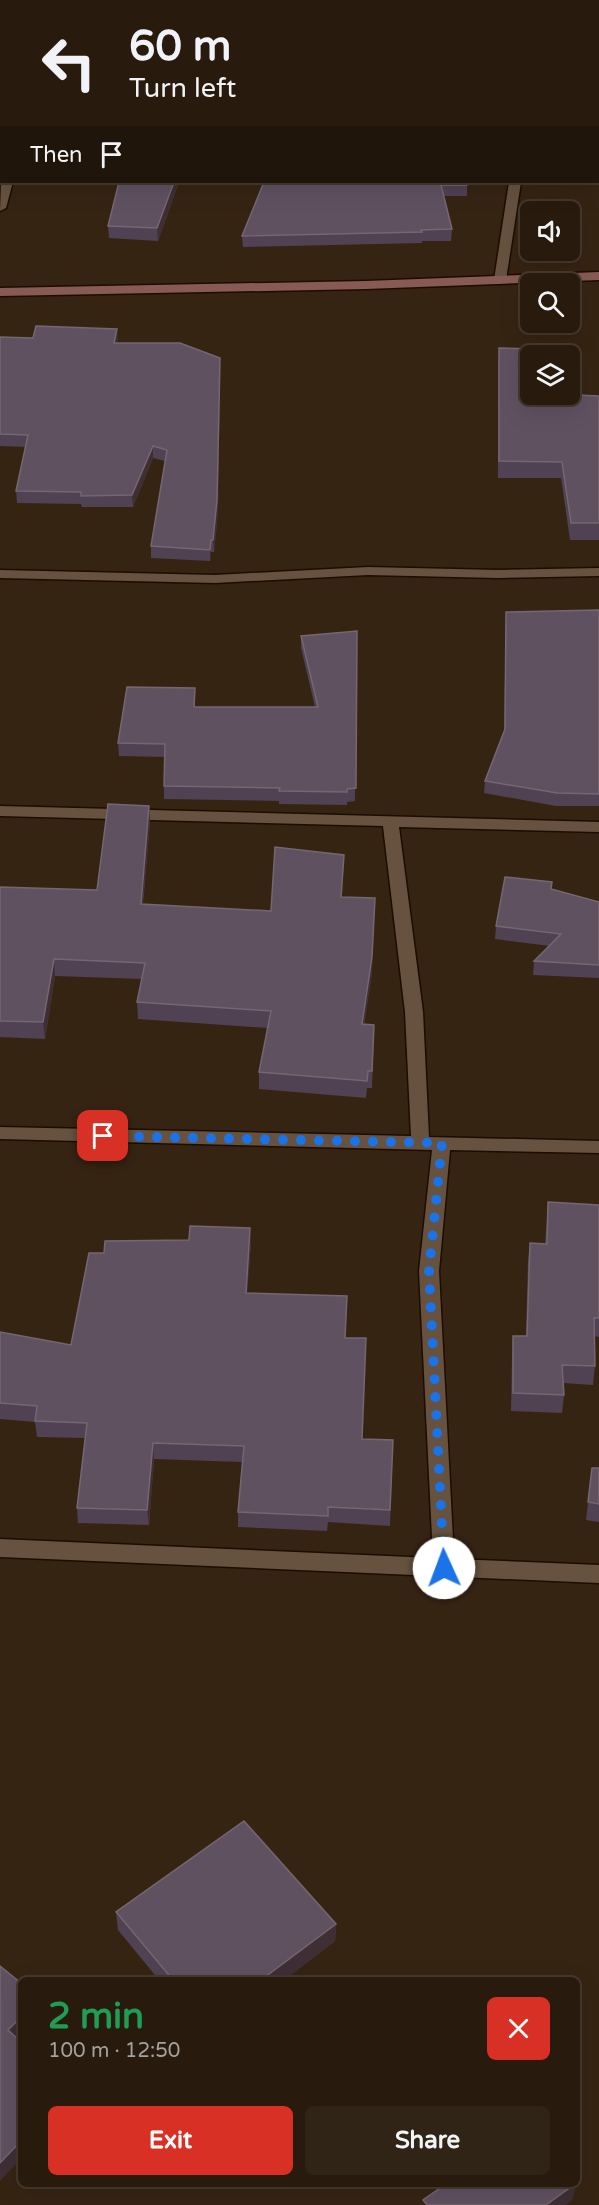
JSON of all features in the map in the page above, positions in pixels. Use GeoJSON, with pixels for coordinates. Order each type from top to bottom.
{"type":"FeatureCollection","features":[{"type":"Feature","properties":{"kind":"main road"},"geometry":{"type":"LineString","coordinates":[[0,292],[599,276]]}},
{"type":"Feature","properties":{"kind":"street"},"geometry":{"type":"LineString","coordinates":[[0,208],[7,183]]}},
{"type":"Feature","properties":{"kind":"street"},"geometry":{"type":"LineString","coordinates":[[500,280],[515,183]]}},
{"type":"Feature","properties":{"kind":"street"},"geometry":{"type":"LineString","coordinates":[[0,574],[215,579],[368,571],[498,574],[599,572]]}},
{"type":"Feature","properties":{"kind":"street"},"geometry":{"type":"LineString","coordinates":[[0,811],[599,827]]}},
{"type":"Feature","properties":{"kind":"street"},"geometry":{"type":"LineString","coordinates":[[390,820],[414,1012],[420,1142]]}},
{"type":"Feature","properties":{"kind":"street"},"geometry":{"type":"LineString","coordinates":[[0,1133],[599,1147]]}},
{"type":"Feature","properties":{"kind":"street"},"geometry":{"type":"LineString","coordinates":[[442,1143],[429,1271],[444,1568]]}},
{"type":"Feature","properties":{"kind":"street"},"geometry":{"type":"LineString","coordinates":[[0,1548],[599,1574]]}},
{"type":"Feature","properties":{"kind":"building"},"geometry":{"type":"Polygon","coordinates":[[[119,183],[174,183],[157,228],[108,226],[119,183]]]}},
{"type":"Feature","properties":{"kind":"building"},"geometry":{"type":"Polygon","coordinates":[[[264,183],[467,183],[467,185],[441,185],[452,229],[421,230],[422,232],[242,236],[264,183]]]}},
{"type":"Feature","properties":{"kind":"building"},"geometry":{"type":"Polygon","coordinates":[[[36,326],[117,329],[114,343],[180,343],[220,358],[217,500],[210,550],[151,546],[167,450],[153,446],[132,495],[81,496],[81,492],[16,491],[28,435],[0,434],[0,337],[33,338],[36,326]]]}},
{"type":"Feature","properties":{"kind":"building"},"geometry":{"type":"Polygon","coordinates":[[[499,348],[520,349],[520,405],[580,405],[580,395],[599,396],[599,523],[571,523],[562,462],[499,461],[499,348]]]}},
{"type":"Feature","properties":{"kind":"building"},"geometry":{"type":"Polygon","coordinates":[[[599,610],[599,794],[557,793],[485,781],[505,729],[506,612],[599,610]]]}},
{"type":"Feature","properties":{"kind":"building"},"geometry":{"type":"Polygon","coordinates":[[[357,631],[356,788],[347,789],[347,792],[279,791],[280,788],[164,786],[165,744],[118,743],[127,687],[195,688],[194,707],[318,707],[301,636],[357,631]]]}},
{"type":"Feature","properties":{"kind":"building"},"geometry":{"type":"Polygon","coordinates":[[[108,804],[149,806],[141,904],[271,911],[275,847],[344,855],[341,897],[375,898],[372,957],[362,1024],[374,1025],[372,1071],[368,1071],[367,1081],[259,1072],[271,1011],[137,1002],[145,963],[54,959],[43,1022],[0,1021],[0,887],[97,890],[108,804]]]}},
{"type":"Feature","properties":{"kind":"building"},"geometry":{"type":"Polygon","coordinates":[[[505,877],[552,882],[551,889],[599,902],[599,965],[534,961],[561,934],[496,926],[505,877]]]}},
{"type":"Feature","properties":{"kind":"building"},"geometry":{"type":"Polygon","coordinates":[[[548,1202],[599,1205],[599,1318],[594,1318],[595,1366],[562,1365],[564,1395],[513,1393],[513,1336],[527,1336],[530,1243],[547,1244],[548,1202]]]}},
{"type":"Feature","properties":{"kind":"building"},"geometry":{"type":"Polygon","coordinates":[[[190,1226],[250,1228],[246,1293],[347,1296],[345,1338],[366,1338],[362,1439],[393,1440],[390,1510],[328,1507],[328,1516],[238,1512],[244,1446],[153,1443],[147,1510],[77,1508],[87,1423],[35,1421],[37,1406],[0,1403],[0,1332],[71,1345],[89,1253],[104,1253],[105,1241],[189,1240],[190,1226]]]}},
{"type":"Feature","properties":{"kind":"building"},"geometry":{"type":"Polygon","coordinates":[[[592,1468],[599,1468],[599,1504],[588,1502],[592,1468]]]}},
{"type":"Feature","properties":{"kind":"building"},"geometry":{"type":"Polygon","coordinates":[[[244,1821],[336,1924],[265,1977],[170,1977],[116,1912],[244,1821]]]}},
{"type":"Feature","properties":{"kind":"building"},"geometry":{"type":"Polygon","coordinates":[[[0,1966],[18,1981],[18,2020],[8,2030],[18,2039],[18,2144],[0,2163],[0,1966]]]}},
{"type":"Feature","properties":{"kind":"building"},"geometry":{"type":"Polygon","coordinates":[[[442,2187],[571,2187],[546,2205],[427,2205],[423,2200],[442,2187]]]}},
{"type":"Feature","properties":{"kind":"route"},"geometry":{"type":"LineString","coordinates":[[103,1136],[442,1143],[429,1271],[444,1568]]}}]}
